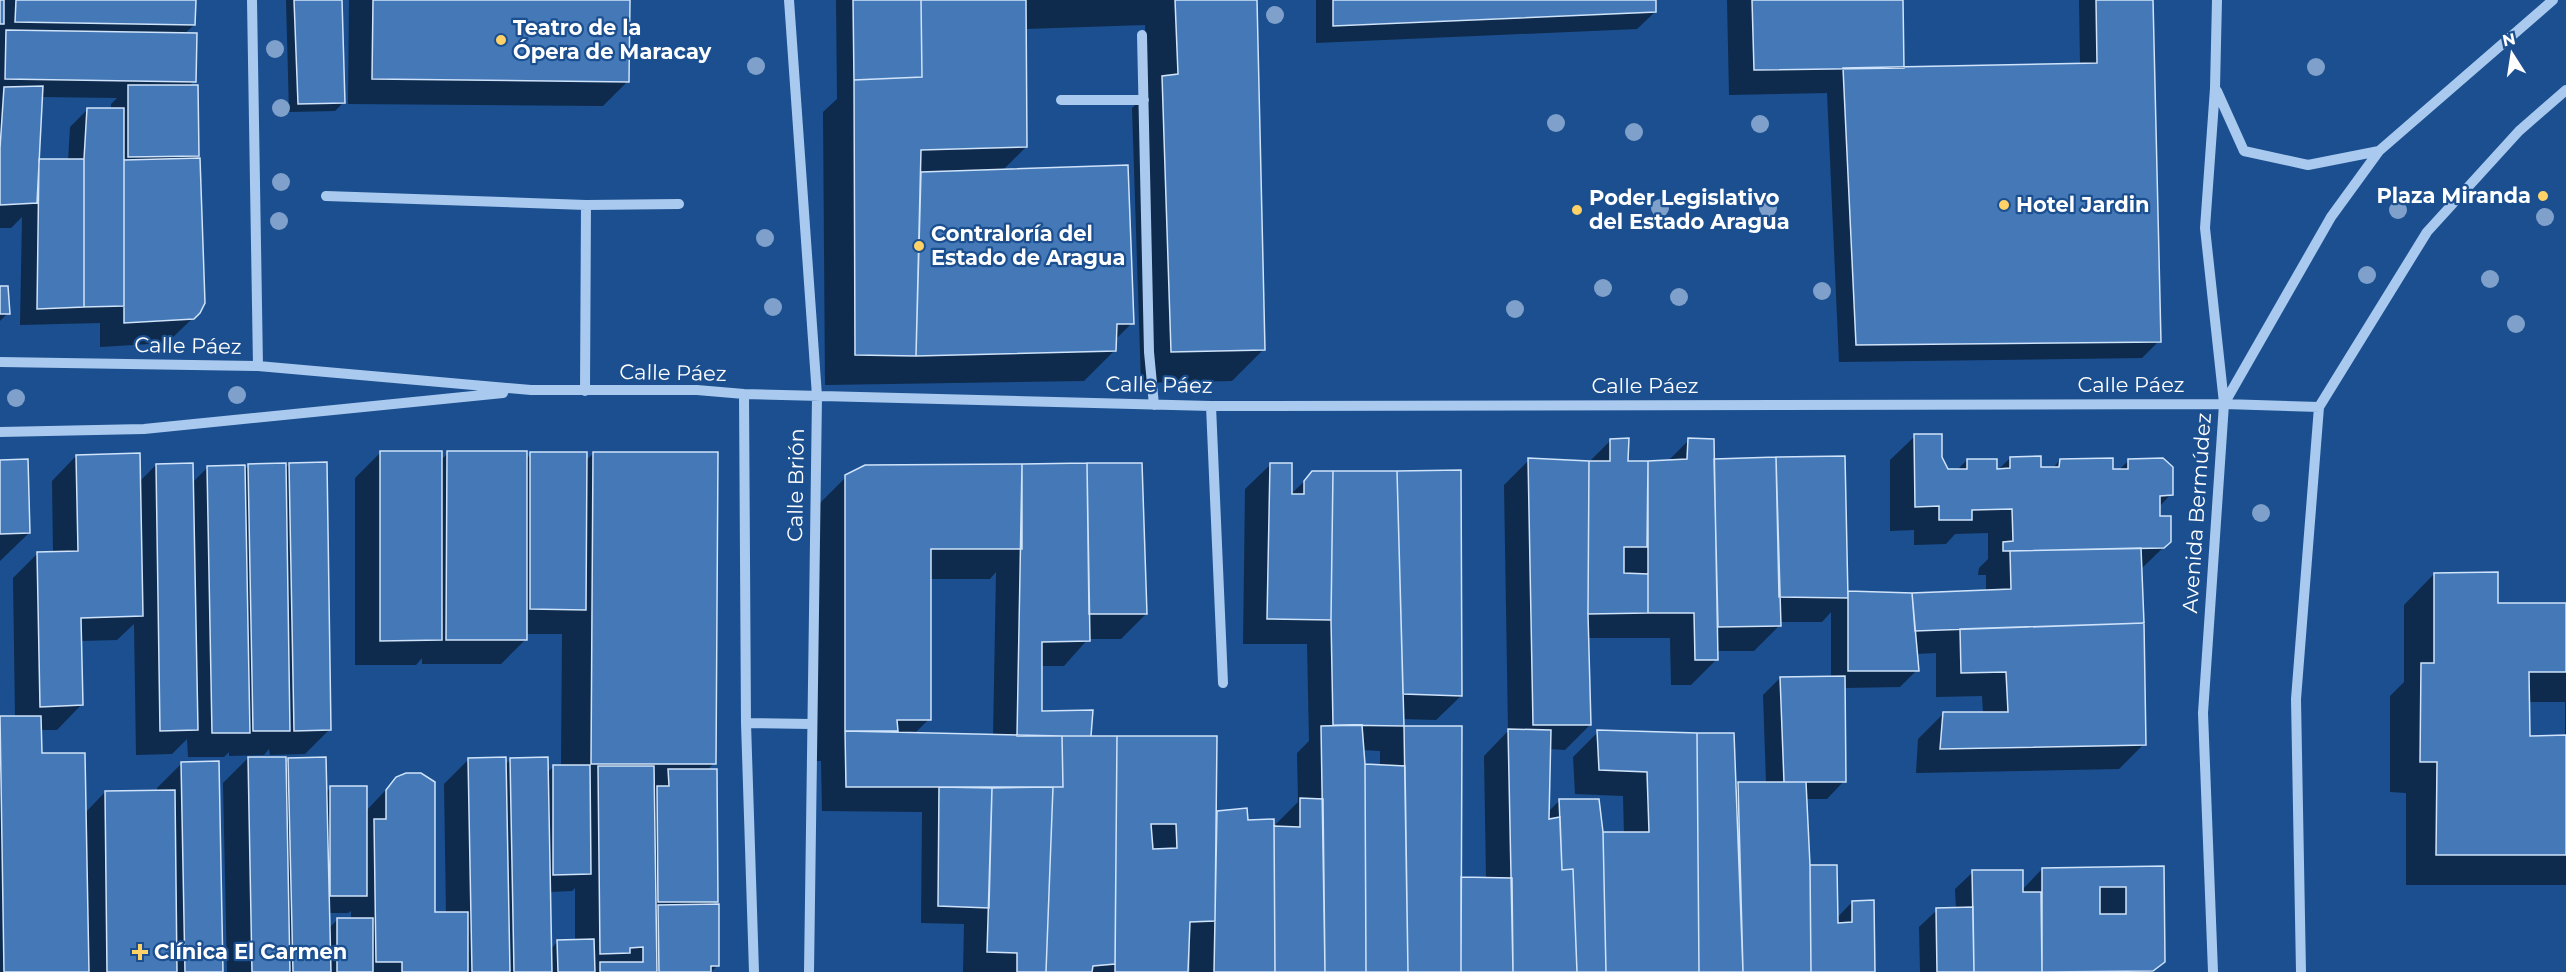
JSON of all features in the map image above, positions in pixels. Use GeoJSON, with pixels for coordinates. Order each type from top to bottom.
{"type":"FeatureCollection","features":[{"type":"Feature","properties":{"kind":"street"},"geometry":{"type":"LineString","coordinates":[[252,0],[258,366]]}},
{"type":"Feature","properties":{"kind":"street","name":"Calle Brión"},"geometry":{"type":"LineString","coordinates":[[789,0],[817,396],[809,972]]}},
{"type":"Feature","properties":{"kind":"street"},"geometry":{"type":"LineString","coordinates":[[2217,0],[2215,88],[2205,228],[2224,404]]}},
{"type":"Feature","properties":{"kind":"street","name":"Avenida Bermúdez"},"geometry":{"type":"LineString","coordinates":[[2213,972],[2203,713],[2224,404],[2331,217],[2379,151],[2553,0]]}},
{"type":"Feature","properties":{"kind":"street"},"geometry":{"type":"LineString","coordinates":[[1142,35],[1149,352],[1154,405]]}},
{"type":"Feature","properties":{"kind":"street"},"geometry":{"type":"LineString","coordinates":[[2215,88],[2244,151],[2308,165],[2379,151]]}},
{"type":"Feature","properties":{"kind":"street"},"geometry":{"type":"LineString","coordinates":[[2301,972],[2296,699],[2319,408],[2427,232],[2519,131],[2566,90]]}},
{"type":"Feature","properties":{"kind":"street"},"geometry":{"type":"LineString","coordinates":[[1060,100],[1144,100]]}},
{"type":"Feature","properties":{"kind":"street"},"geometry":{"type":"LineString","coordinates":[[326,196],[586,206],[679,204]]}},
{"type":"Feature","properties":{"kind":"street"},"geometry":{"type":"LineString","coordinates":[[585,391],[586,206]]}},
{"type":"Feature","properties":{"kind":"street","name":"Calle Páez"},"geometry":{"type":"LineString","coordinates":[[0,362],[258,366],[531,390],[697,390],[744,394],[1154,405],[2224,404],[2319,408]]}},
{"type":"Feature","properties":{"kind":"street"},"geometry":{"type":"LineString","coordinates":[[0,432],[144,429],[531,390]]}},
{"type":"Feature","properties":{"kind":"street"},"geometry":{"type":"LineString","coordinates":[[744,394],[746,723],[754,972]]}},
{"type":"Feature","properties":{"kind":"street"},"geometry":{"type":"LineString","coordinates":[[1211,406],[1223,683]]}},
{"type":"Feature","properties":{"kind":"street"},"geometry":{"type":"LineString","coordinates":[[746,723],[811,724]]}},
{"type":"Feature","properties":{"kind":"building"},"geometry":{"type":"Polygon","coordinates":[[[0,0],[4,0],[4,24],[0,24],[0,0]]]}},
{"type":"Feature","properties":{"kind":"building"},"geometry":{"type":"Polygon","coordinates":[[[16,0],[196,0],[195,25],[15,22],[16,0]]]}},
{"type":"Feature","properties":{"kind":"building"},"geometry":{"type":"Polygon","coordinates":[[[294,0],[342,0],[345,103],[298,104],[294,0]]]}},
{"type":"Feature","properties":{"kind":"building","name":"Teatro de la Ópera de Maracay"},"geometry":{"type":"Polygon","coordinates":[[[373,0],[630,0],[629,82],[372,79],[373,0]]]}},
{"type":"Feature","properties":{"kind":"building"},"geometry":{"type":"Polygon","coordinates":[[[853,0],[921,0],[922,77],[854,80],[853,0]]]}},
{"type":"Feature","properties":{"kind":"building"},"geometry":{"type":"Polygon","coordinates":[[[921,0],[1026,0],[1027,147],[921,150],[916,356],[855,355],[854,80],[922,77],[921,0]]]}},
{"type":"Feature","properties":{"kind":"building"},"geometry":{"type":"Polygon","coordinates":[[[1175,0],[1257,0],[1265,350],[1171,352],[1162,76],[1178,74],[1175,0]]]}},
{"type":"Feature","properties":{"kind":"building"},"geometry":{"type":"Polygon","coordinates":[[[1333,0],[1656,0],[1656,12],[1333,26],[1333,0]]]}},
{"type":"Feature","properties":{"kind":"building"},"geometry":{"type":"Polygon","coordinates":[[[1752,0],[1903,0],[1904,68],[1754,70],[1752,0]]]}},
{"type":"Feature","properties":{"kind":"building","name":"Hotel Jardin"},"geometry":{"type":"Polygon","coordinates":[[[2096,0],[2153,0],[2161,342],[1856,345],[1843,68],[2097,63],[2096,0]]]}},
{"type":"Feature","properties":{"kind":"building"},"geometry":{"type":"Polygon","coordinates":[[[6,30],[197,33],[196,82],[5,79],[6,30]]]}},
{"type":"Feature","properties":{"kind":"building"},"geometry":{"type":"Polygon","coordinates":[[[128,85],[198,85],[199,156],[128,157],[128,85]]]}},
{"type":"Feature","properties":{"kind":"building"},"geometry":{"type":"Polygon","coordinates":[[[43,86],[37,203],[0,205],[0,148],[4,87],[43,86]]]}},
{"type":"Feature","properties":{"kind":"building"},"geometry":{"type":"Polygon","coordinates":[[[87,108],[124,108],[124,306],[84,307],[84,159],[87,108]]]}},
{"type":"Feature","properties":{"kind":"building"},"geometry":{"type":"Polygon","coordinates":[[[200,158],[205,303],[194,319],[124,323],[124,160],[200,158]]]}},
{"type":"Feature","properties":{"kind":"building"},"geometry":{"type":"Polygon","coordinates":[[[39,159],[84,159],[84,307],[37,309],[39,159]]]}},
{"type":"Feature","properties":{"kind":"building"},"geometry":{"type":"Polygon","coordinates":[[[1128,165],[1134,324],[1117,324],[1116,351],[916,356],[921,172],[1128,165]]]}},
{"type":"Feature","properties":{"kind":"building"},"geometry":{"type":"Polygon","coordinates":[[[0,286],[8,286],[10,314],[0,314],[0,286]]]}},
{"type":"Feature","properties":{"kind":"building"},"geometry":{"type":"Polygon","coordinates":[[[1914,434],[1942,434],[1942,457],[1948,469],[1967,469],[1967,459],[1997,459],[1997,469],[2010,468],[2010,457],[2041,456],[2041,467],[2059,467],[2060,459],[2113,458],[2113,469],[2128,469],[2128,459],[2163,458],[2173,467],[2173,495],[2160,496],[2160,516],[2171,516],[2171,542],[2164,548],[2003,551],[2003,542],[2013,541],[2012,509],[1972,510],[1972,520],[1939,520],[1939,506],[1915,507],[1914,434]]]}},
{"type":"Feature","properties":{"kind":"building"},"geometry":{"type":"Polygon","coordinates":[[[1629,438],[1628,461],[1648,461],[1647,547],[1624,547],[1624,573],[1648,574],[1648,613],[1588,614],[1589,461],[1610,461],[1610,439],[1629,438]]]}},
{"type":"Feature","properties":{"kind":"building"},"geometry":{"type":"Polygon","coordinates":[[[1688,438],[1714,439],[1718,660],[1695,660],[1694,613],[1648,613],[1648,461],[1687,459],[1688,438]]]}},
{"type":"Feature","properties":{"kind":"building"},"geometry":{"type":"Polygon","coordinates":[[[380,451],[442,451],[442,640],[380,641],[380,451]]]}},
{"type":"Feature","properties":{"kind":"building"},"geometry":{"type":"Polygon","coordinates":[[[447,451],[527,451],[527,640],[446,640],[447,451]]]}},
{"type":"Feature","properties":{"kind":"building"},"geometry":{"type":"Polygon","coordinates":[[[530,452],[587,452],[586,610],[530,609],[530,452]]]}},
{"type":"Feature","properties":{"kind":"building"},"geometry":{"type":"Polygon","coordinates":[[[593,452],[718,452],[716,764],[591,764],[593,452]]]}},
{"type":"Feature","properties":{"kind":"building"},"geometry":{"type":"Polygon","coordinates":[[[140,453],[143,616],[81,618],[83,705],[40,707],[37,552],[78,551],[76,455],[140,453]]]}},
{"type":"Feature","properties":{"kind":"building"},"geometry":{"type":"Polygon","coordinates":[[[1845,456],[1848,598],[1779,597],[1776,457],[1845,456]]]}},
{"type":"Feature","properties":{"kind":"building"},"geometry":{"type":"Polygon","coordinates":[[[1776,457],[1781,626],[1718,627],[1714,459],[1776,457]]]}},
{"type":"Feature","properties":{"kind":"building"},"geometry":{"type":"Polygon","coordinates":[[[1528,458],[1589,461],[1588,614],[1591,725],[1533,725],[1528,458]]]}},
{"type":"Feature","properties":{"kind":"building"},"geometry":{"type":"Polygon","coordinates":[[[28,459],[30,533],[0,534],[0,460],[28,459]]]}},
{"type":"Feature","properties":{"kind":"building"},"geometry":{"type":"Polygon","coordinates":[[[327,462],[331,730],[294,731],[289,463],[327,462]]]}},
{"type":"Feature","properties":{"kind":"building"},"geometry":{"type":"Polygon","coordinates":[[[193,463],[198,730],[160,731],[156,464],[193,463]]]}},
{"type":"Feature","properties":{"kind":"building"},"geometry":{"type":"Polygon","coordinates":[[[286,463],[290,731],[253,731],[248,464],[286,463]]]}},
{"type":"Feature","properties":{"kind":"building"},"geometry":{"type":"Polygon","coordinates":[[[1087,463],[1090,641],[1042,642],[1042,711],[1093,710],[1091,736],[1017,736],[1022,464],[1087,463]]]}},
{"type":"Feature","properties":{"kind":"building"},"geometry":{"type":"Polygon","coordinates":[[[1087,463],[1142,463],[1147,614],[1089,614],[1087,463]]]}},
{"type":"Feature","properties":{"kind":"building"},"geometry":{"type":"Polygon","coordinates":[[[1270,463],[1292,463],[1292,494],[1304,494],[1304,481],[1312,471],[1333,471],[1331,620],[1267,619],[1270,463]]]}},
{"type":"Feature","properties":{"kind":"building"},"geometry":{"type":"Polygon","coordinates":[[[1022,464],[1022,549],[931,549],[931,720],[897,720],[898,731],[845,731],[845,475],[865,465],[1022,464]]]}},
{"type":"Feature","properties":{"kind":"building"},"geometry":{"type":"Polygon","coordinates":[[[245,465],[250,733],[212,733],[207,466],[245,465]]]}},
{"type":"Feature","properties":{"kind":"building"},"geometry":{"type":"Polygon","coordinates":[[[1461,470],[1462,696],[1403,694],[1397,471],[1461,470]]]}},
{"type":"Feature","properties":{"kind":"building"},"geometry":{"type":"Polygon","coordinates":[[[1333,471],[1397,471],[1404,726],[1333,725],[1331,620],[1333,471]]]}},
{"type":"Feature","properties":{"kind":"building"},"geometry":{"type":"Polygon","coordinates":[[[2141,548],[2144,623],[1915,631],[1912,593],[2011,589],[2010,551],[2141,548]]]}},
{"type":"Feature","properties":{"kind":"building"},"geometry":{"type":"Polygon","coordinates":[[[2498,572],[2498,603],[2566,603],[2566,672],[2529,672],[2530,736],[2566,735],[2566,855],[2436,855],[2437,762],[2420,762],[2421,663],[2434,663],[2434,573],[2498,572]]]}},
{"type":"Feature","properties":{"kind":"building"},"geometry":{"type":"Polygon","coordinates":[[[1848,591],[1912,593],[1919,671],[1848,671],[1848,591]]]}},
{"type":"Feature","properties":{"kind":"building"},"geometry":{"type":"Polygon","coordinates":[[[2144,623],[2146,745],[1940,749],[1943,712],[2008,712],[2006,672],[1961,673],[1960,629],[2144,623]]]}},
{"type":"Feature","properties":{"kind":"building"},"geometry":{"type":"Polygon","coordinates":[[[1845,676],[1846,782],[1784,782],[1780,677],[1845,676]]]}},
{"type":"Feature","properties":{"kind":"building"},"geometry":{"type":"Polygon","coordinates":[[[0,716],[41,716],[42,753],[85,753],[89,972],[4,972],[0,716]]]}},
{"type":"Feature","properties":{"kind":"building"},"geometry":{"type":"Polygon","coordinates":[[[1362,725],[1365,764],[1366,972],[1325,972],[1321,726],[1362,725]]]}},
{"type":"Feature","properties":{"kind":"building"},"geometry":{"type":"Polygon","coordinates":[[[1404,726],[1462,726],[1461,972],[1408,972],[1404,726]]]}},
{"type":"Feature","properties":{"kind":"building"},"geometry":{"type":"Polygon","coordinates":[[[1508,729],[1551,730],[1549,819],[1560,817],[1562,870],[1573,869],[1577,972],[1513,972],[1508,729]]]}},
{"type":"Feature","properties":{"kind":"building"},"geometry":{"type":"Polygon","coordinates":[[[1597,730],[1697,733],[1699,972],[1606,972],[1603,832],[1649,832],[1647,772],[1599,770],[1597,730]]]}},
{"type":"Feature","properties":{"kind":"building"},"geometry":{"type":"Polygon","coordinates":[[[845,731],[1062,736],[1063,787],[846,787],[845,731]]]}},
{"type":"Feature","properties":{"kind":"building"},"geometry":{"type":"Polygon","coordinates":[[[1697,733],[1734,733],[1743,972],[1699,972],[1697,733]]]}},
{"type":"Feature","properties":{"kind":"building"},"geometry":{"type":"Polygon","coordinates":[[[1062,736],[1117,736],[1115,964],[1093,966],[1092,972],[1046,972],[1053,787],[1063,787],[1062,736]]]}},
{"type":"Feature","properties":{"kind":"building"},"geometry":{"type":"Polygon","coordinates":[[[1117,736],[1217,736],[1215,921],[1190,922],[1188,972],[1115,972],[1117,736]],[[1151,824],[1153,849],[1177,848],[1176,824],[1151,824]]]}},
{"type":"Feature","properties":{"kind":"building"},"geometry":{"type":"Polygon","coordinates":[[[248,757],[286,757],[290,972],[252,972],[248,757]]]}},
{"type":"Feature","properties":{"kind":"building"},"geometry":{"type":"Polygon","coordinates":[[[326,757],[331,972],[293,972],[288,758],[326,757]]]}},
{"type":"Feature","properties":{"kind":"building"},"geometry":{"type":"Polygon","coordinates":[[[506,757],[510,972],[472,972],[468,758],[506,757]]]}},
{"type":"Feature","properties":{"kind":"building"},"geometry":{"type":"Polygon","coordinates":[[[548,757],[552,972],[514,972],[510,758],[548,757]]]}},
{"type":"Feature","properties":{"kind":"building"},"geometry":{"type":"Polygon","coordinates":[[[219,761],[223,972],[185,972],[181,762],[219,761]]]}},
{"type":"Feature","properties":{"kind":"building"},"geometry":{"type":"Polygon","coordinates":[[[1365,764],[1405,766],[1408,972],[1366,972],[1365,764]]]}},
{"type":"Feature","properties":{"kind":"building"},"geometry":{"type":"Polygon","coordinates":[[[553,765],[590,765],[591,874],[553,875],[553,765]]]}},
{"type":"Feature","properties":{"kind":"building"},"geometry":{"type":"Polygon","coordinates":[[[598,766],[654,766],[657,972],[600,972],[600,962],[643,962],[643,947],[630,948],[630,953],[600,954],[598,766]]]}},
{"type":"Feature","properties":{"kind":"building"},"geometry":{"type":"Polygon","coordinates":[[[668,769],[717,769],[718,902],[658,902],[657,786],[669,786],[668,769]]]}},
{"type":"Feature","properties":{"kind":"building"},"geometry":{"type":"Polygon","coordinates":[[[406,773],[421,773],[435,782],[435,912],[468,912],[468,972],[402,972],[402,962],[376,962],[374,819],[386,819],[386,790],[396,777],[406,773]]]}},
{"type":"Feature","properties":{"kind":"building"},"geometry":{"type":"Polygon","coordinates":[[[1738,782],[1806,782],[1810,865],[1811,972],[1743,972],[1738,782]]]}},
{"type":"Feature","properties":{"kind":"building"},"geometry":{"type":"Polygon","coordinates":[[[330,786],[367,786],[367,896],[330,896],[330,786]]]}},
{"type":"Feature","properties":{"kind":"building"},"geometry":{"type":"Polygon","coordinates":[[[939,787],[992,788],[989,908],[938,906],[939,787]]]}},
{"type":"Feature","properties":{"kind":"building"},"geometry":{"type":"Polygon","coordinates":[[[1053,787],[1046,972],[1017,972],[1017,953],[987,952],[992,788],[1053,787]]]}},
{"type":"Feature","properties":{"kind":"building"},"geometry":{"type":"Polygon","coordinates":[[[175,790],[177,972],[107,972],[105,791],[175,790]]]}},
{"type":"Feature","properties":{"kind":"building"},"geometry":{"type":"Polygon","coordinates":[[[1300,798],[1323,799],[1325,972],[1275,972],[1274,826],[1300,827],[1300,798]]]}},
{"type":"Feature","properties":{"kind":"building"},"geometry":{"type":"Polygon","coordinates":[[[1559,799],[1599,799],[1603,832],[1606,972],[1577,972],[1573,869],[1562,870],[1559,799]]]}},
{"type":"Feature","properties":{"kind":"building"},"geometry":{"type":"Polygon","coordinates":[[[1247,808],[1248,820],[1274,819],[1275,972],[1214,972],[1217,811],[1247,808]]]}},
{"type":"Feature","properties":{"kind":"building"},"geometry":{"type":"Polygon","coordinates":[[[1810,865],[1837,865],[1838,923],[1852,922],[1852,901],[1874,900],[1875,972],[1811,972],[1810,865]]]}},
{"type":"Feature","properties":{"kind":"building"},"geometry":{"type":"Polygon","coordinates":[[[2164,866],[2165,962],[2153,971],[2042,972],[2042,868],[2164,866]],[[2100,887],[2100,914],[2126,914],[2126,887],[2100,887]]]}},
{"type":"Feature","properties":{"kind":"building"},"geometry":{"type":"Polygon","coordinates":[[[1972,870],[2023,870],[2023,892],[2041,892],[2042,972],[1974,972],[1972,870]]]}},
{"type":"Feature","properties":{"kind":"building"},"geometry":{"type":"Polygon","coordinates":[[[1461,877],[1512,878],[1513,972],[1461,972],[1461,877]]]}},
{"type":"Feature","properties":{"kind":"building"},"geometry":{"type":"Polygon","coordinates":[[[719,904],[719,966],[711,966],[711,972],[659,972],[658,905],[719,904]]]}},
{"type":"Feature","properties":{"kind":"building"},"geometry":{"type":"Polygon","coordinates":[[[1973,907],[1974,972],[1937,972],[1936,908],[1973,907]]]}},
{"type":"Feature","properties":{"kind":"building"},"geometry":{"type":"Polygon","coordinates":[[[337,918],[373,918],[373,972],[337,972],[337,918]]]}},
{"type":"Feature","properties":{"kind":"building"},"geometry":{"type":"Polygon","coordinates":[[[594,939],[595,972],[558,972],[557,940],[594,939]]]}},
{"type":"Feature","properties":{"kind":"place","name":"Teatro de la Ópera de Maracay"},"geometry":{"type":"Point","coordinates":[501,40]}},
{"type":"Feature","properties":{"kind":"place","name":"Plaza Miranda"},"geometry":{"type":"Point","coordinates":[2543,196]}},
{"type":"Feature","properties":{"kind":"place","name":"Hotel Jardin"},"geometry":{"type":"Point","coordinates":[2004,205]}},
{"type":"Feature","properties":{"kind":"place","name":"Poder Legislativo del Estado Aragua"},"geometry":{"type":"Point","coordinates":[1577,210]}},
{"type":"Feature","properties":{"kind":"place","name":"Contraloría del Estado de Aragua"},"geometry":{"type":"Point","coordinates":[919,246]}},
{"type":"Feature","properties":{"kind":"place","name":"Clínica El Carmen"},"geometry":{"type":"Point","coordinates":[140,952]}}]}
